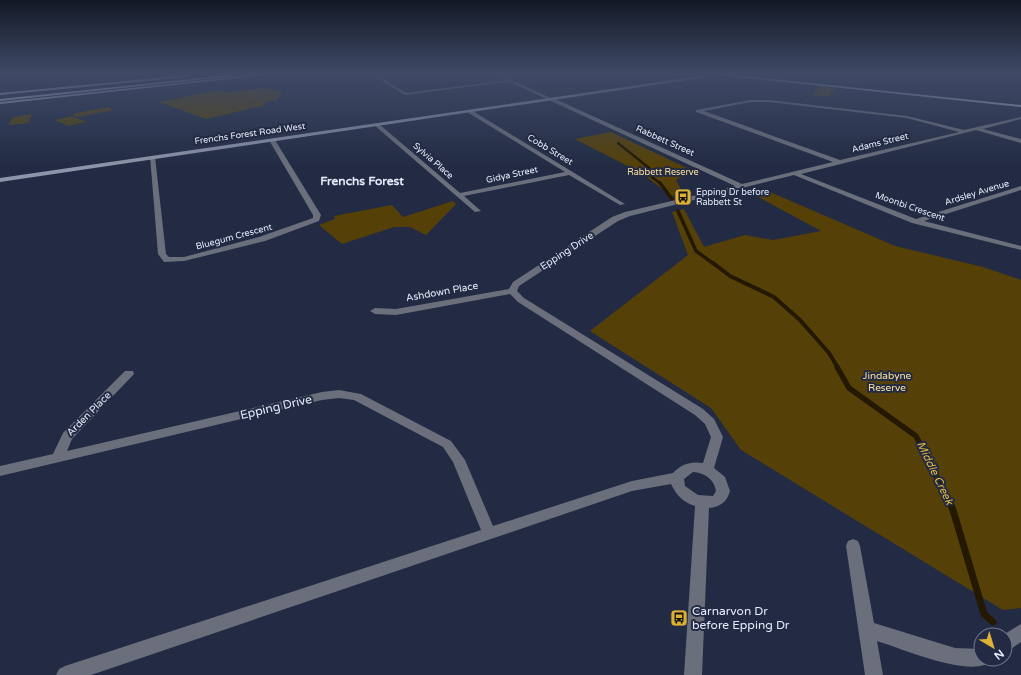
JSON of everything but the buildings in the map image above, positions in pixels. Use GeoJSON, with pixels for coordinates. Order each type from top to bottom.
{"type":"FeatureCollection","features":[{"type":"Feature","properties":{"kind":"main road","name":"Frenchs Forest Road West"},"geometry":{"type":"LineString","coordinates":[[0,180],[513,104]]}},
{"type":"Feature","properties":{"kind":"street","name":"Rabbett Street"},"geometry":{"type":"LineString","coordinates":[[563,104],[743,186]]}},
{"type":"Feature","properties":{"kind":"street"},"geometry":{"type":"LineString","coordinates":[[729,104],[698,111],[839,162]]}},
{"type":"Feature","properties":{"kind":"street"},"geometry":{"type":"LineString","coordinates":[[804,104],[907,118],[964,132]]}},
{"type":"Feature","properties":{"kind":"street","name":"Cobb Street"},"geometry":{"type":"LineString","coordinates":[[469,111],[622,204]]}},
{"type":"Feature","properties":{"kind":"street","name":"Adams Street"},"geometry":{"type":"LineString","coordinates":[[743,186],[1021,118]]}},
{"type":"Feature","properties":{"kind":"street","name":"Sylvia Place"},"geometry":{"type":"LineString","coordinates":[[377,125],[477,211]]}},
{"type":"Feature","properties":{"kind":"street"},"geometry":{"type":"LineString","coordinates":[[976,129],[1021,141]]}},
{"type":"Feature","properties":{"kind":"street","name":"Bluegum Crescent"},"geometry":{"type":"LineString","coordinates":[[152,157],[162,254],[167,260],[184,259],[262,239],[316,220],[317,215],[272,140]]}},
{"type":"Feature","properties":{"kind":"street","name":"Gidya Street"},"geometry":{"type":"LineString","coordinates":[[458,196],[569,173]]}},
{"type":"Feature","properties":{"kind":"street","name":"Moonbi Crescent"},"geometry":{"type":"LineString","coordinates":[[796,174],[915,221],[1021,248]]}},
{"type":"Feature","properties":{"kind":"street","name":"Epping Drive"},"geometry":{"type":"LineString","coordinates":[[512,291],[516,284],[615,219],[743,186]]}},
{"type":"Feature","properties":{"kind":"street","name":"Ardsley Avenue"},"geometry":{"type":"LineString","coordinates":[[915,221],[1021,188]]}},
{"type":"Feature","properties":{"kind":"street"},"geometry":{"type":"LineString","coordinates":[[512,291],[521,300],[699,412],[710,422],[717,437],[707,470]]}},
{"type":"Feature","properties":{"kind":"street","name":"Ashdown Place"},"geometry":{"type":"LineString","coordinates":[[375,311],[396,312],[512,291]]}},
{"type":"Feature","properties":{"kind":"street","name":"Arden Place"},"geometry":{"type":"LineString","coordinates":[[57,458],[67,436],[129,374]]}},
{"type":"Feature","properties":{"kind":"street","name":"Epping Drive"},"geometry":{"type":"LineString","coordinates":[[0,471],[322,396],[339,394],[357,397],[447,444],[459,460],[489,534]]}},
{"type":"Feature","properties":{"kind":"street"},"geometry":{"type":"LineString","coordinates":[[692,467],[707,470],[720,479],[724,492],[721,498],[716,502],[702,503],[689,499],[678,487],[677,478],[680,473],[692,467]]}},
{"type":"Feature","properties":{"kind":"street"},"geometry":{"type":"LineString","coordinates":[[65,675],[632,486],[663,479],[677,478]]}},
{"type":"Feature","properties":{"kind":"street"},"geometry":{"type":"LineString","coordinates":[[693,675],[702,503]]}},
{"type":"Feature","properties":{"kind":"street"},"geometry":{"type":"LineString","coordinates":[[853,546],[874,675]]}},
{"type":"Feature","properties":{"kind":"street"},"geometry":{"type":"LineString","coordinates":[[867,629],[954,657],[973,658]]}},
{"type":"Feature","properties":{"kind":"green space"},"geometry":{"type":"Polygon","coordinates":[[[166,104],[266,105],[206,119],[166,104]]]}},
{"type":"Feature","properties":{"kind":"green space"},"geometry":{"type":"Polygon","coordinates":[[[108,107],[114,110],[78,117],[72,114],[108,107]]]}},
{"type":"Feature","properties":{"kind":"green space"},"geometry":{"type":"Polygon","coordinates":[[[32,114],[28,123],[8,125],[13,117],[32,114]]]}},
{"type":"Feature","properties":{"kind":"green space"},"geometry":{"type":"Polygon","coordinates":[[[73,116],[86,122],[68,126],[55,120],[73,116]]]}},
{"type":"Feature","properties":{"kind":"green space","name":"Rabbett Reserve"},"geometry":{"type":"Polygon","coordinates":[[[611,132],[691,170],[676,180],[683,193],[671,196],[643,174],[575,139],[611,132]]]}},
{"type":"Feature","properties":{"kind":"green space","name":"Jindabyne Reserve"},"geometry":{"type":"Polygon","coordinates":[[[763,189],[895,246],[983,267],[1021,280],[1021,608],[1003,610],[741,450],[711,408],[590,331],[688,255],[672,212],[684,209],[704,247],[745,235],[773,240],[821,231],[751,193],[763,189]]]}},
{"type":"Feature","properties":{"kind":"green space"},"geometry":{"type":"Polygon","coordinates":[[[453,201],[456,204],[426,235],[410,227],[394,227],[342,244],[319,225],[335,219],[334,216],[392,205],[403,217],[453,201]]]}},
{"type":"Feature","properties":{"kind":"waterway"},"geometry":{"type":"LineString","coordinates":[[618,143],[649,168],[652,177],[660,184]]}},
{"type":"Feature","properties":{"kind":"waterway"},"geometry":{"type":"LineString","coordinates":[[660,184],[672,199]]}},
{"type":"Feature","properties":{"kind":"waterway","name":"Middle Creek"},"geometry":{"type":"LineString","coordinates":[[678,211],[696,251],[714,264]]}},
{"type":"Feature","properties":{"kind":"waterway","name":"Middle Creek"},"geometry":{"type":"LineString","coordinates":[[713,263],[730,276],[774,297],[800,320],[829,353],[838,368]]}},
{"type":"Feature","properties":{"kind":"waterway","name":"Middle Creek"},"geometry":{"type":"LineString","coordinates":[[837,367],[849,388],[916,436],[949,502]]}},
{"type":"Feature","properties":{"kind":"waterway","name":"Middle Creek"},"geometry":{"type":"LineString","coordinates":[[949,501],[984,614],[993,622]]}},
{"type":"Feature","properties":{"kind":"place","name":"Epping Dr before Rabbett St"},"geometry":{"type":"Point","coordinates":[683,197]}},
{"type":"Feature","properties":{"kind":"place","name":"Carnarvon Dr before Epping Dr"},"geometry":{"type":"Point","coordinates":[679,618]}},
{"type":"Feature","properties":{"kind":"district","name":"Frenchs Forest"},"geometry":{"type":"Point","coordinates":[362,181]}}]}
